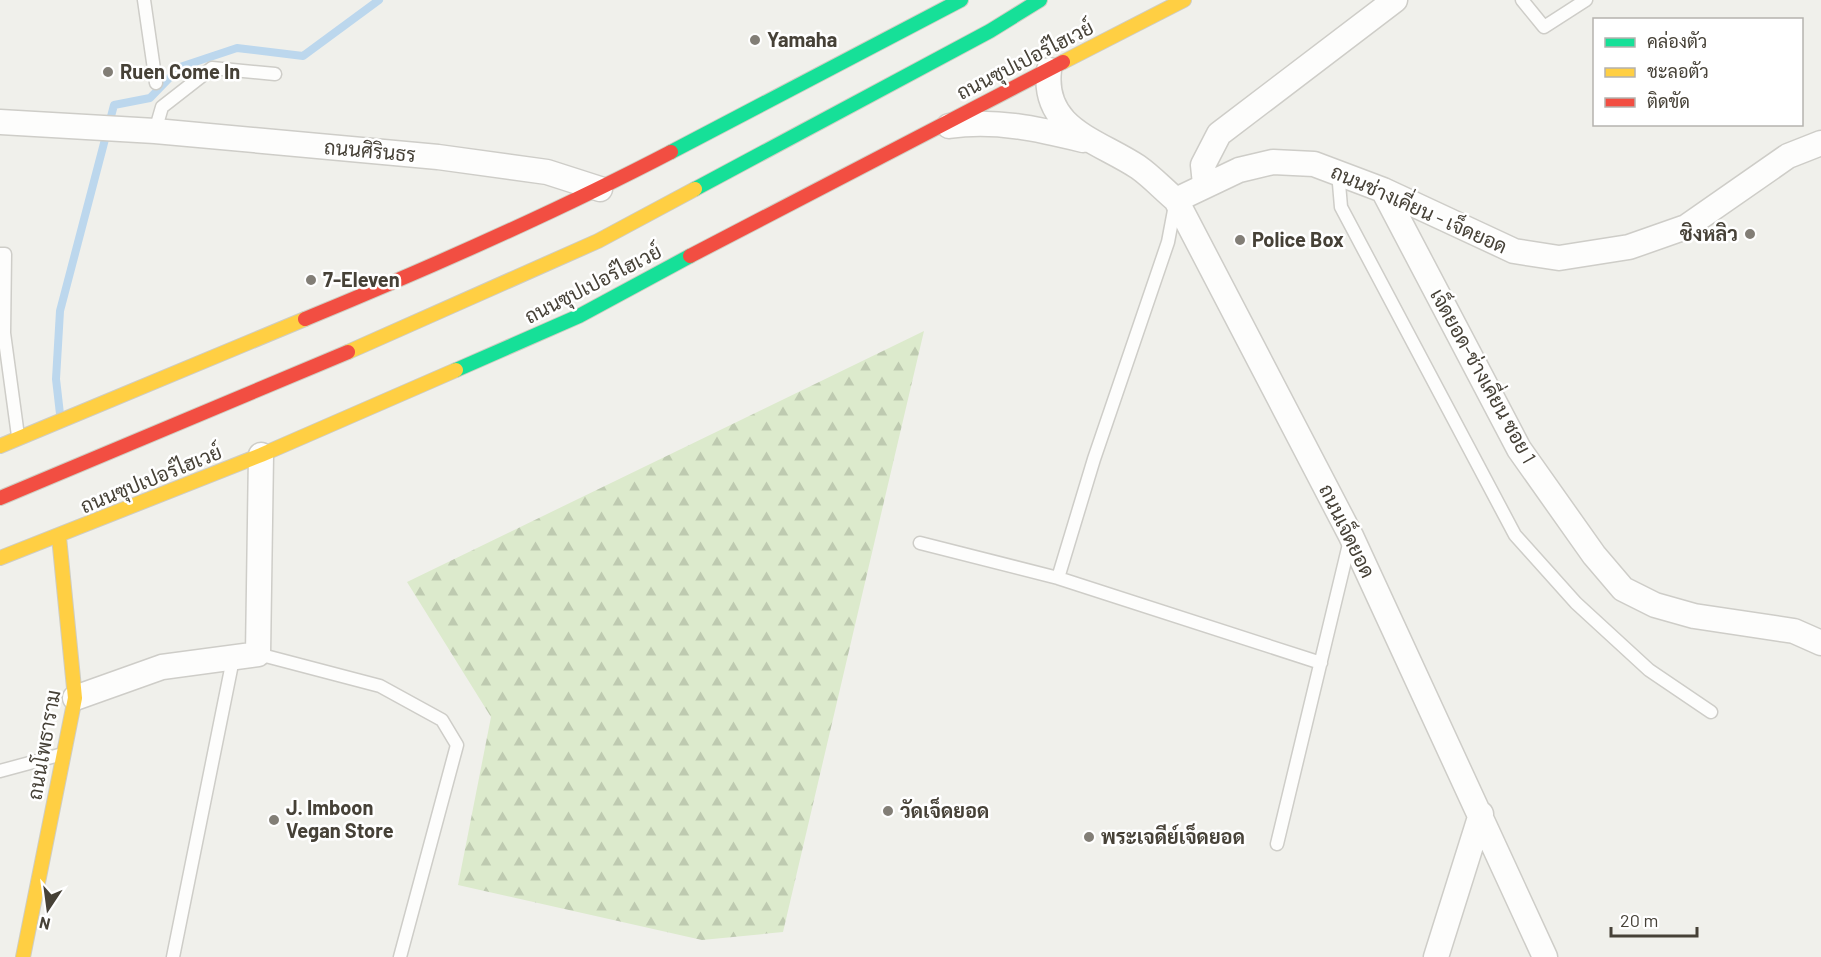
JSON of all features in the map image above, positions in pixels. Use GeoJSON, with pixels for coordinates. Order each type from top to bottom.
{"type":"FeatureCollection","features":[{"type":"Feature","properties":{"kind":"main road"},"geometry":{"type":"LineString","coordinates":[[0,446],[18,434],[430,267],[600,189],[750,113],[960,0]]}},
{"type":"Feature","properties":{"kind":"main road","name":"ถนนซุปเปอร์ไฮเวย์"},"geometry":{"type":"LineString","coordinates":[[0,498],[309,369],[598,241],[990,31],[1040,0]]}},
{"type":"Feature","properties":{"kind":"main road","name":"ถนนซุปเปอร์ไฮเวย์"},"geometry":{"type":"LineString","coordinates":[[0,558],[59,537],[261,455],[579,316],[788,203],[1184,0]]}},
{"type":"Feature","properties":{"kind":"main road","name":"ถนนโพธาราม"},"geometry":{"type":"LineString","coordinates":[[23,957],[75,698],[59,537]]}},
{"type":"Feature","properties":{"kind":"street"},"geometry":{"type":"LineString","coordinates":[[1204,184],[1203,165],[1219,134],[1395,0]]}},
{"type":"Feature","properties":{"kind":"street","name":"ถนนเจ็ดยอด"},"geometry":{"type":"LineString","coordinates":[[1049,70],[1047,90],[1062,120],[1097,144],[1139,167],[1176,200],[1351,536],[1545,957]]}},
{"type":"Feature","properties":{"kind":"street","name":"ถนนศิรินธร"},"geometry":{"type":"LineString","coordinates":[[0,122],[146,130],[449,159],[547,172],[600,189]]}},
{"type":"Feature","properties":{"kind":"street","name":"ถนนเจ็ดยอด"},"geometry":{"type":"LineString","coordinates":[[934,128],[977,122],[1035,128],[1097,144]]}},
{"type":"Feature","properties":{"kind":"street","name":"ถนนช่างเคี่ยน - เจ็ดยอด"},"geometry":{"type":"LineString","coordinates":[[1176,200],[1204,184],[1239,170],[1266,163],[1314,164],[1338,171],[1383,190],[1514,251],[1559,258],[1629,248],[1686,227],[1788,156],[1821,143]]}},
{"type":"Feature","properties":{"kind":"street","name":"เจ็ดยอด-ช่างเคี่ยน ซอย 1"},"geometry":{"type":"LineString","coordinates":[[1383,190],[1519,449],[1594,555],[1623,589],[1655,605],[1694,616],[1794,631],[1821,643]]}},
{"type":"Feature","properties":{"kind":"street"},"geometry":{"type":"LineString","coordinates":[[75,698],[162,667],[258,654],[261,455]]}},
{"type":"Feature","properties":{"kind":"street"},"geometry":{"type":"LineString","coordinates":[[1436,957],[1481,814]]}},
{"type":"Feature","properties":{"kind":"lane"},"geometry":{"type":"LineString","coordinates":[[144,0],[156,83]]}},
{"type":"Feature","properties":{"kind":"lane"},"geometry":{"type":"LineString","coordinates":[[1522,0],[1544,27],[1586,0]]}},
{"type":"Feature","properties":{"kind":"lane"},"geometry":{"type":"LineString","coordinates":[[146,130],[162,107],[212,68],[275,74]]}},
{"type":"Feature","properties":{"kind":"lane"},"geometry":{"type":"LineString","coordinates":[[1338,171],[1341,207],[1515,535],[1576,603],[1649,670],[1711,712]]}},
{"type":"Feature","properties":{"kind":"lane"},"geometry":{"type":"LineString","coordinates":[[1058,578],[1094,459],[1168,242],[1176,200]]}},
{"type":"Feature","properties":{"kind":"lane"},"geometry":{"type":"LineString","coordinates":[[0,254],[5,255],[4,364],[18,434]]}},
{"type":"Feature","properties":{"kind":"lane"},"geometry":{"type":"LineString","coordinates":[[1277,844],[1351,536]]}},
{"type":"Feature","properties":{"kind":"lane"},"geometry":{"type":"LineString","coordinates":[[920,543],[1058,578],[1321,663]]}},
{"type":"Feature","properties":{"kind":"lane"},"geometry":{"type":"LineString","coordinates":[[258,654],[380,686],[442,720],[457,745],[400,957]]}},
{"type":"Feature","properties":{"kind":"lane"},"geometry":{"type":"LineString","coordinates":[[173,957],[233,659]]}},
{"type":"Feature","properties":{"kind":"lane"},"geometry":{"type":"LineString","coordinates":[[0,771],[63,754]]}},
{"type":"Feature","properties":{"kind":"green space"},"geometry":{"type":"Polygon","coordinates":[[[924,331],[783,932],[702,940],[458,885],[491,717],[407,582],[924,331]]]}},
{"type":"Feature","properties":{"kind":"waterway"},"geometry":{"type":"LineString","coordinates":[[60,414],[56,379],[60,311],[114,105],[150,98],[180,67],[237,48],[303,56],[379,0]]}},
{"type":"Feature","properties":{"kind":"traffic: fast"},"geometry":{"type":"LineString","coordinates":[[671,152],[961,0]]}},
{"type":"Feature","properties":{"kind":"traffic: fast"},"geometry":{"type":"LineString","coordinates":[[695,189],[990,31],[1040,0]]}},
{"type":"Feature","properties":{"kind":"traffic: fast"},"geometry":{"type":"LineString","coordinates":[[456,370],[579,316],[690,256]]}},
{"type":"Feature","properties":{"kind":"traffic: slow"},"geometry":{"type":"LineString","coordinates":[[1063,62],[1184,0]]}},
{"type":"Feature","properties":{"kind":"traffic: slow"},"geometry":{"type":"LineString","coordinates":[[348,352],[598,241],[695,189]]}},
{"type":"Feature","properties":{"kind":"traffic: slow"},"geometry":{"type":"LineString","coordinates":[[0,446],[305,319]]}},
{"type":"Feature","properties":{"kind":"traffic: slow"},"geometry":{"type":"LineString","coordinates":[[0,558],[261,455],[456,370]]}},
{"type":"Feature","properties":{"kind":"traffic: slow"},"geometry":{"type":"LineString","coordinates":[[23,957],[75,698],[59,537]]}},
{"type":"Feature","properties":{"kind":"traffic: jam"},"geometry":{"type":"LineString","coordinates":[[690,256],[1063,62]]}},
{"type":"Feature","properties":{"kind":"traffic: jam"},"geometry":{"type":"LineString","coordinates":[[305,319],[490,240],[671,152]]}},
{"type":"Feature","properties":{"kind":"traffic: jam"},"geometry":{"type":"LineString","coordinates":[[0,498],[348,352]]}},
{"type":"Feature","properties":{"kind":"place","name":"Yamaha"},"geometry":{"type":"Point","coordinates":[755,40]}},
{"type":"Feature","properties":{"kind":"place","name":"Ruen Come In"},"geometry":{"type":"Point","coordinates":[108,72]}},
{"type":"Feature","properties":{"kind":"place","name":"ชิงหลิว"},"geometry":{"type":"Point","coordinates":[1750,234]}},
{"type":"Feature","properties":{"kind":"place","name":"Police Box"},"geometry":{"type":"Point","coordinates":[1240,240]}},
{"type":"Feature","properties":{"kind":"place","name":"7-Eleven"},"geometry":{"type":"Point","coordinates":[311,280]}},
{"type":"Feature","properties":{"kind":"place","name":"วัดเจ็ดยอด"},"geometry":{"type":"Point","coordinates":[888,811]}},
{"type":"Feature","properties":{"kind":"place","name":"J. Imboon Vegan Store"},"geometry":{"type":"Point","coordinates":[274,820]}},
{"type":"Feature","properties":{"kind":"place","name":"พระเจดีย์เจ็ดยอด"},"geometry":{"type":"Point","coordinates":[1089,837]}}]}
